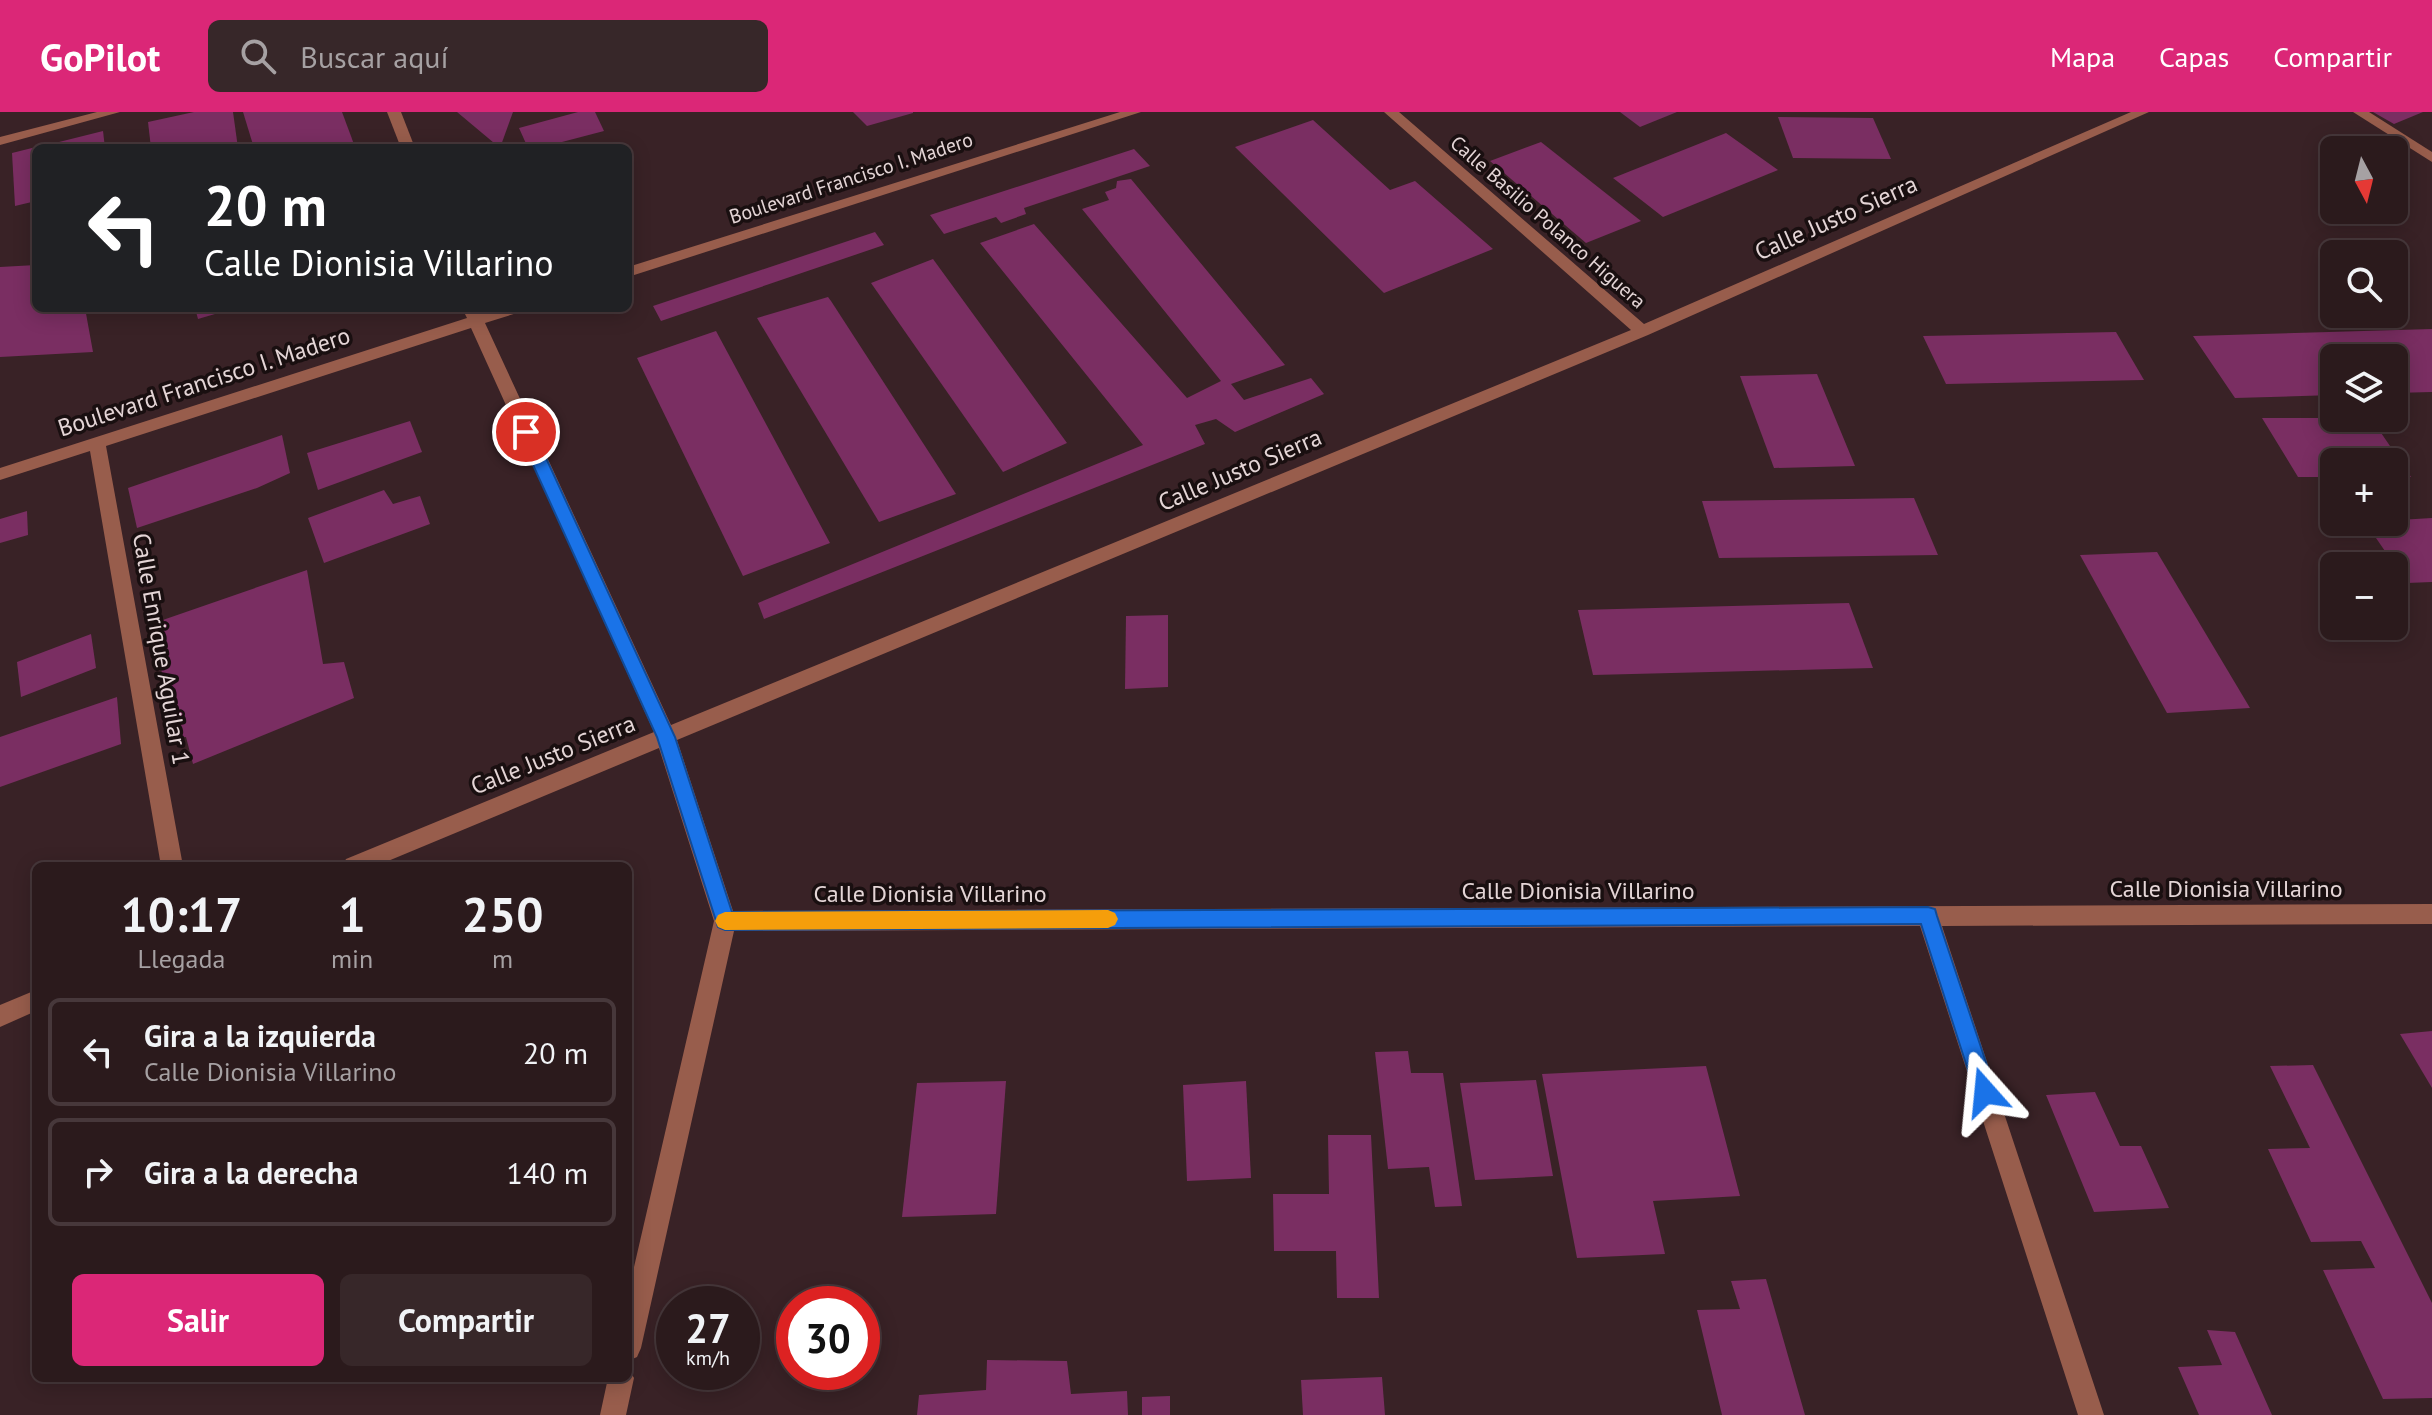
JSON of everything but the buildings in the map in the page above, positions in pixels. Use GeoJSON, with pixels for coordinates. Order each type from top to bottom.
{"type":"FeatureCollection","features":[{"type":"Feature","properties":{"kind":"street"},"geometry":{"type":"LineString","coordinates":[[0,141],[113,112]]}},
{"type":"Feature","properties":{"kind":"street"},"geometry":{"type":"LineString","coordinates":[[394,112],[406,144]]}},
{"type":"Feature","properties":{"kind":"street","name":"Boulevard Francisco I. Madero"},"geometry":{"type":"LineString","coordinates":[[632,271],[1134,112]]}},
{"type":"Feature","properties":{"kind":"street","name":"Calle Basilio Polanco Higuera"},"geometry":{"type":"LineString","coordinates":[[1391,112],[1642,331]]}},
{"type":"Feature","properties":{"kind":"street","name":"Calle Justo Sierra"},"geometry":{"type":"LineString","coordinates":[[363,862],[1642,331],[2142,112]]}},
{"type":"Feature","properties":{"kind":"street"},"geometry":{"type":"LineString","coordinates":[[2360,112],[2432,158]]}},
{"type":"Feature","properties":{"kind":"street"},"geometry":{"type":"LineString","coordinates":[[473,314],[666,737],[725,921],[632,1330]]}},
{"type":"Feature","properties":{"kind":"street","name":"Boulevard Francisco I. Madero"},"geometry":{"type":"LineString","coordinates":[[0,474],[473,314]]}},
{"type":"Feature","properties":{"kind":"street","name":"Calle Enrique Aguilar 1"},"geometry":{"type":"LineString","coordinates":[[97,442],[171,862]]}},
{"type":"Feature","properties":{"kind":"street","name":"Calle Dionisia Villarino"},"geometry":{"type":"LineString","coordinates":[[725,921],[2432,914]]}},
{"type":"Feature","properties":{"kind":"street"},"geometry":{"type":"LineString","coordinates":[[1928,916],[2091,1415]]}},
{"type":"Feature","properties":{"kind":"street"},"geometry":{"type":"LineString","coordinates":[[0,1016],[32,1002]]}},
{"type":"Feature","properties":{"kind":"street"},"geometry":{"type":"LineString","coordinates":[[613,1415],[620,1382]]}},
{"type":"Feature","properties":{"kind":"slow traffic"},"geometry":{"type":"LineString","coordinates":[[725,921],[1108,919]]}},
{"type":"Feature","properties":{"kind":"route"},"geometry":{"type":"LineString","coordinates":[[526,432],[666,737],[725,921],[1928,916],[1985,1092]]}}]}
